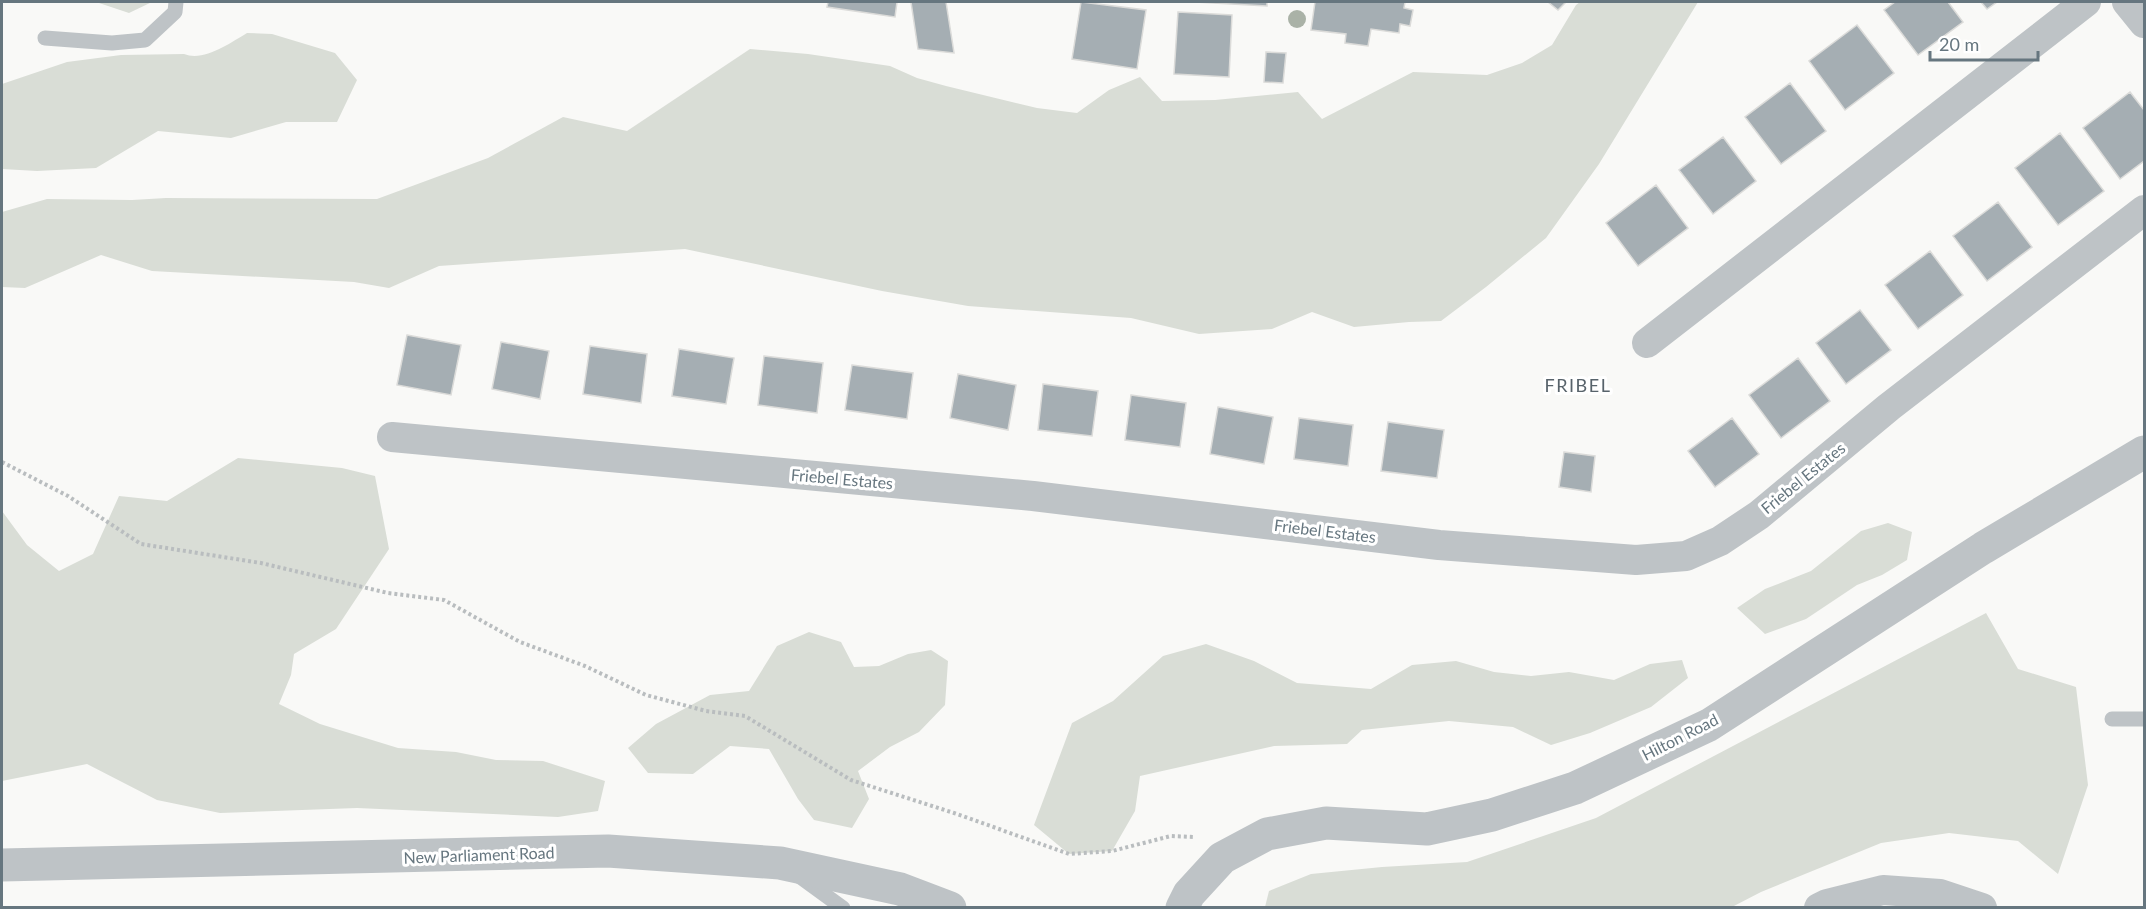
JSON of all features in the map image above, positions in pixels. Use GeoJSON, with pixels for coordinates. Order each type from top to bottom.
{"type":"FeatureCollection","features":[{"type":"Feature","properties":{"kind":"street"},"geometry":{"type":"LineString","coordinates":[[1647,343],[2086,2]]}},
{"type":"Feature","properties":{"kind":"street"},"geometry":{"type":"LineString","coordinates":[[2127,2],[2145,23]]}},
{"type":"Feature","properties":{"kind":"street","name":"Friebel Estates"},"geometry":{"type":"LineString","coordinates":[[392,437],[1033,496],[1439,545],[1636,560],[1686,556],[1720,541],[1759,515],[1889,407],[2145,210]]}},
{"type":"Feature","properties":{"kind":"street","name":"Hilton Road"},"geometry":{"type":"LineString","coordinates":[[1182,908],[1189,894],[1222,858],[1267,834],[1326,823],[1427,829],[1492,815],[1575,788],[1709,725],[1983,548],[2145,452]]}},
{"type":"Feature","properties":{"kind":"street","name":"New Parliament Road"},"geometry":{"type":"LineString","coordinates":[[2,866],[608,851],[780,863],[900,889],[950,908]]}},
{"type":"Feature","properties":{"kind":"street"},"geometry":{"type":"LineString","coordinates":[[1819,908],[1883,890],[1940,894],[1982,908]]}},
{"type":"Feature","properties":{"kind":"lane"},"geometry":{"type":"LineString","coordinates":[[45,38],[112,43],[145,40],[175,12],[176,2]]}},
{"type":"Feature","properties":{"kind":"lane"},"geometry":{"type":"LineString","coordinates":[[2112,719],[2145,719]]}},
{"type":"Feature","properties":{"kind":"lane"},"geometry":{"type":"LineString","coordinates":[[780,863],[843,908]]}},
{"type":"Feature","properties":{"kind":"path"},"geometry":{"type":"LineString","coordinates":[[2,462],[68,496],[141,544],[261,563],[388,593],[444,600],[520,642],[585,666],[646,695],[706,711],[745,716],[851,780],[924,803],[1069,855],[1112,851],[1171,836],[1198,838],[1222,858]]}},
{"type":"Feature","properties":{"kind":"shaded area"},"geometry":{"type":"Polygon","coordinates":[[[86,2],[152,2],[129,13],[99,3],[86,2]]]}},
{"type":"Feature","properties":{"kind":"shaded area"},"geometry":{"type":"Polygon","coordinates":[[[1580,2],[1698,2],[1599,164],[1546,238],[1441,321],[1354,327],[1312,312],[1272,329],[1199,334],[1131,318],[968,306],[882,291],[685,249],[439,266],[389,288],[354,282],[152,271],[101,255],[25,288],[2,287],[2,212],[47,199],[377,199],[488,158],[563,117],[627,131],[750,49],[808,54],[890,66],[917,78],[946,86],[1037,108],[1077,113],[1109,90],[1140,77],[1162,101],[1215,100],[1298,92],[1322,119],[1413,72],[1487,75],[1522,63],[1552,45],[1580,2]]]}},
{"type":"Feature","properties":{"kind":"shaded area"},"geometry":{"type":"Polygon","coordinates":[[[247,33],[272,34],[335,53],[357,80],[337,122],[286,122],[231,138],[158,131],[96,168],[37,171],[2,169],[2,84],[67,62],[121,55],[200,56],[217,50],[247,33]]]}},
{"type":"Feature","properties":{"kind":"shaded area"},"geometry":{"type":"Polygon","coordinates":[[[238,458],[342,468],[375,476],[389,549],[336,629],[294,654],[291,675],[279,704],[320,724],[398,748],[456,752],[496,760],[543,761],[605,781],[598,811],[558,817],[357,808],[220,813],[157,800],[87,764],[2,781],[2,511],[27,545],[59,571],[93,554],[119,496],[167,501],[238,458]]]}},
{"type":"Feature","properties":{"kind":"shaded area"},"geometry":{"type":"Polygon","coordinates":[[[1888,523],[1912,532],[1907,560],[1882,575],[1857,585],[1806,619],[1765,634],[1737,608],[1765,589],[1811,571],[1861,531],[1888,523]]]}},
{"type":"Feature","properties":{"kind":"shaded area"},"geometry":{"type":"Polygon","coordinates":[[[1986,613],[2018,669],[2076,687],[2088,785],[2058,874],[2018,841],[1949,833],[1881,843],[1761,892],[1732,907],[1265,907],[1269,891],[1311,874],[1467,862],[1596,818],[1986,613]]]}},
{"type":"Feature","properties":{"kind":"shaded area"},"geometry":{"type":"Polygon","coordinates":[[[809,632],[841,642],[854,667],[879,666],[908,654],[931,650],[948,661],[945,705],[919,732],[890,747],[858,771],[869,799],[852,828],[814,820],[798,799],[769,749],[730,746],[693,774],[648,773],[628,748],[656,724],[710,695],[749,691],[777,646],[809,632]]]}},
{"type":"Feature","properties":{"kind":"shaded area"},"geometry":{"type":"Polygon","coordinates":[[[1206,644],[1254,661],[1297,683],[1371,689],[1412,665],[1456,661],[1494,672],[1531,676],[1569,672],[1614,680],[1650,664],[1682,660],[1688,678],[1651,707],[1590,733],[1551,745],[1513,727],[1449,721],[1362,730],[1347,744],[1274,746],[1140,776],[1135,811],[1112,851],[1069,854],[1034,825],[1072,723],[1113,701],[1163,656],[1206,644]]]}},
{"type":"Feature","properties":{"kind":"building"},"geometry":{"type":"Polygon","coordinates":[[[828,2],[897,2],[895,17],[827,7],[828,2]]]}},
{"type":"Feature","properties":{"kind":"building"},"geometry":{"type":"Polygon","coordinates":[[[911,2],[946,2],[954,53],[918,49],[911,2]]]}},
{"type":"Feature","properties":{"kind":"building"},"geometry":{"type":"Polygon","coordinates":[[[1081,2],[1146,10],[1137,69],[1072,59],[1081,2]]]}},
{"type":"Feature","properties":{"kind":"building"},"geometry":{"type":"Polygon","coordinates":[[[1195,2],[1267,2],[1267,6],[1195,2]]]}},
{"type":"Feature","properties":{"kind":"building"},"geometry":{"type":"Polygon","coordinates":[[[1315,2],[1405,2],[1404,8],[1413,10],[1410,26],[1400,24],[1399,33],[1371,29],[1368,46],[1345,43],[1346,34],[1311,30],[1315,2]]]}},
{"type":"Feature","properties":{"kind":"building"},"geometry":{"type":"Polygon","coordinates":[[[1548,2],[1566,2],[1558,10],[1548,2]]]}},
{"type":"Feature","properties":{"kind":"building"},"geometry":{"type":"Polygon","coordinates":[[[1895,2],[1948,2],[1963,22],[1918,55],[1884,10],[1895,2]]]}},
{"type":"Feature","properties":{"kind":"building"},"geometry":{"type":"Polygon","coordinates":[[[1981,2],[1997,2],[1987,9],[1981,2]]]}},
{"type":"Feature","properties":{"kind":"building"},"geometry":{"type":"Polygon","coordinates":[[[1178,12],[1232,15],[1229,77],[1174,74],[1178,12]]]}},
{"type":"Feature","properties":{"kind":"building"},"geometry":{"type":"Polygon","coordinates":[[[1857,25],[1894,73],[1845,110],[1809,61],[1857,25]]]}},
{"type":"Feature","properties":{"kind":"building"},"geometry":{"type":"Polygon","coordinates":[[[1266,52],[1286,53],[1283,83],[1264,82],[1266,52]]]}},
{"type":"Feature","properties":{"kind":"building"},"geometry":{"type":"Polygon","coordinates":[[[1790,83],[1826,131],[1781,164],[1745,117],[1790,83]]]}},
{"type":"Feature","properties":{"kind":"building"},"geometry":{"type":"Polygon","coordinates":[[[2130,92],[2144,110],[2144,161],[2120,179],[2083,128],[2130,92]]]}},
{"type":"Feature","properties":{"kind":"building"},"geometry":{"type":"Polygon","coordinates":[[[2060,133],[2104,191],[2058,225],[2015,168],[2060,133]]]}},
{"type":"Feature","properties":{"kind":"building"},"geometry":{"type":"Polygon","coordinates":[[[1723,137],[1756,181],[1713,214],[1679,170],[1723,137]]]}},
{"type":"Feature","properties":{"kind":"building"},"geometry":{"type":"Polygon","coordinates":[[[1656,185],[1688,228],[1638,266],[1606,223],[1656,185]]]}},
{"type":"Feature","properties":{"kind":"building"},"geometry":{"type":"Polygon","coordinates":[[[1998,202],[2032,247],[1987,281],[1953,236],[1998,202]]]}},
{"type":"Feature","properties":{"kind":"building"},"geometry":{"type":"Polygon","coordinates":[[[1930,251],[1963,295],[1918,329],[1885,285],[1930,251]]]}},
{"type":"Feature","properties":{"kind":"building"},"geometry":{"type":"Polygon","coordinates":[[[1860,310],[1891,350],[1846,384],[1816,343],[1860,310]]]}},
{"type":"Feature","properties":{"kind":"building"},"geometry":{"type":"Polygon","coordinates":[[[407,335],[461,345],[451,395],[397,385],[407,335]]]}},
{"type":"Feature","properties":{"kind":"building"},"geometry":{"type":"Polygon","coordinates":[[[501,342],[549,351],[540,399],[492,389],[501,342]]]}},
{"type":"Feature","properties":{"kind":"building"},"geometry":{"type":"Polygon","coordinates":[[[590,346],[647,354],[641,403],[583,394],[590,346]]]}},
{"type":"Feature","properties":{"kind":"building"},"geometry":{"type":"Polygon","coordinates":[[[679,349],[734,358],[726,404],[672,396],[679,349]]]}},
{"type":"Feature","properties":{"kind":"building"},"geometry":{"type":"Polygon","coordinates":[[[764,356],[823,363],[817,413],[758,405],[764,356]]]}},
{"type":"Feature","properties":{"kind":"building"},"geometry":{"type":"Polygon","coordinates":[[[1798,358],[1830,401],[1781,438],[1749,395],[1798,358]]]}},
{"type":"Feature","properties":{"kind":"building"},"geometry":{"type":"Polygon","coordinates":[[[852,365],[913,373],[907,419],[845,410],[852,365]]]}},
{"type":"Feature","properties":{"kind":"building"},"geometry":{"type":"Polygon","coordinates":[[[958,374],[1016,385],[1008,430],[950,418],[958,374]]]}},
{"type":"Feature","properties":{"kind":"building"},"geometry":{"type":"Polygon","coordinates":[[[1043,384],[1098,391],[1092,436],[1038,430],[1043,384]]]}},
{"type":"Feature","properties":{"kind":"building"},"geometry":{"type":"Polygon","coordinates":[[[1131,395],[1186,403],[1180,447],[1125,440],[1131,395]]]}},
{"type":"Feature","properties":{"kind":"building"},"geometry":{"type":"Polygon","coordinates":[[[1218,407],[1273,417],[1264,464],[1210,454],[1218,407]]]}},
{"type":"Feature","properties":{"kind":"building"},"geometry":{"type":"Polygon","coordinates":[[[1299,418],[1353,425],[1348,466],[1294,459],[1299,418]]]}},
{"type":"Feature","properties":{"kind":"building"},"geometry":{"type":"Polygon","coordinates":[[[1732,418],[1759,454],[1715,487],[1688,451],[1732,418]]]}},
{"type":"Feature","properties":{"kind":"building"},"geometry":{"type":"Polygon","coordinates":[[[1388,422],[1444,430],[1437,478],[1381,471],[1388,422]]]}},
{"type":"Feature","properties":{"kind":"building"},"geometry":{"type":"Polygon","coordinates":[[[1564,452],[1595,456],[1591,492],[1559,487],[1564,452]]]}},
{"type":"Feature","properties":{"kind":"district","name":"FRIBEL"},"geometry":{"type":"Point","coordinates":[1578,386]}}]}
